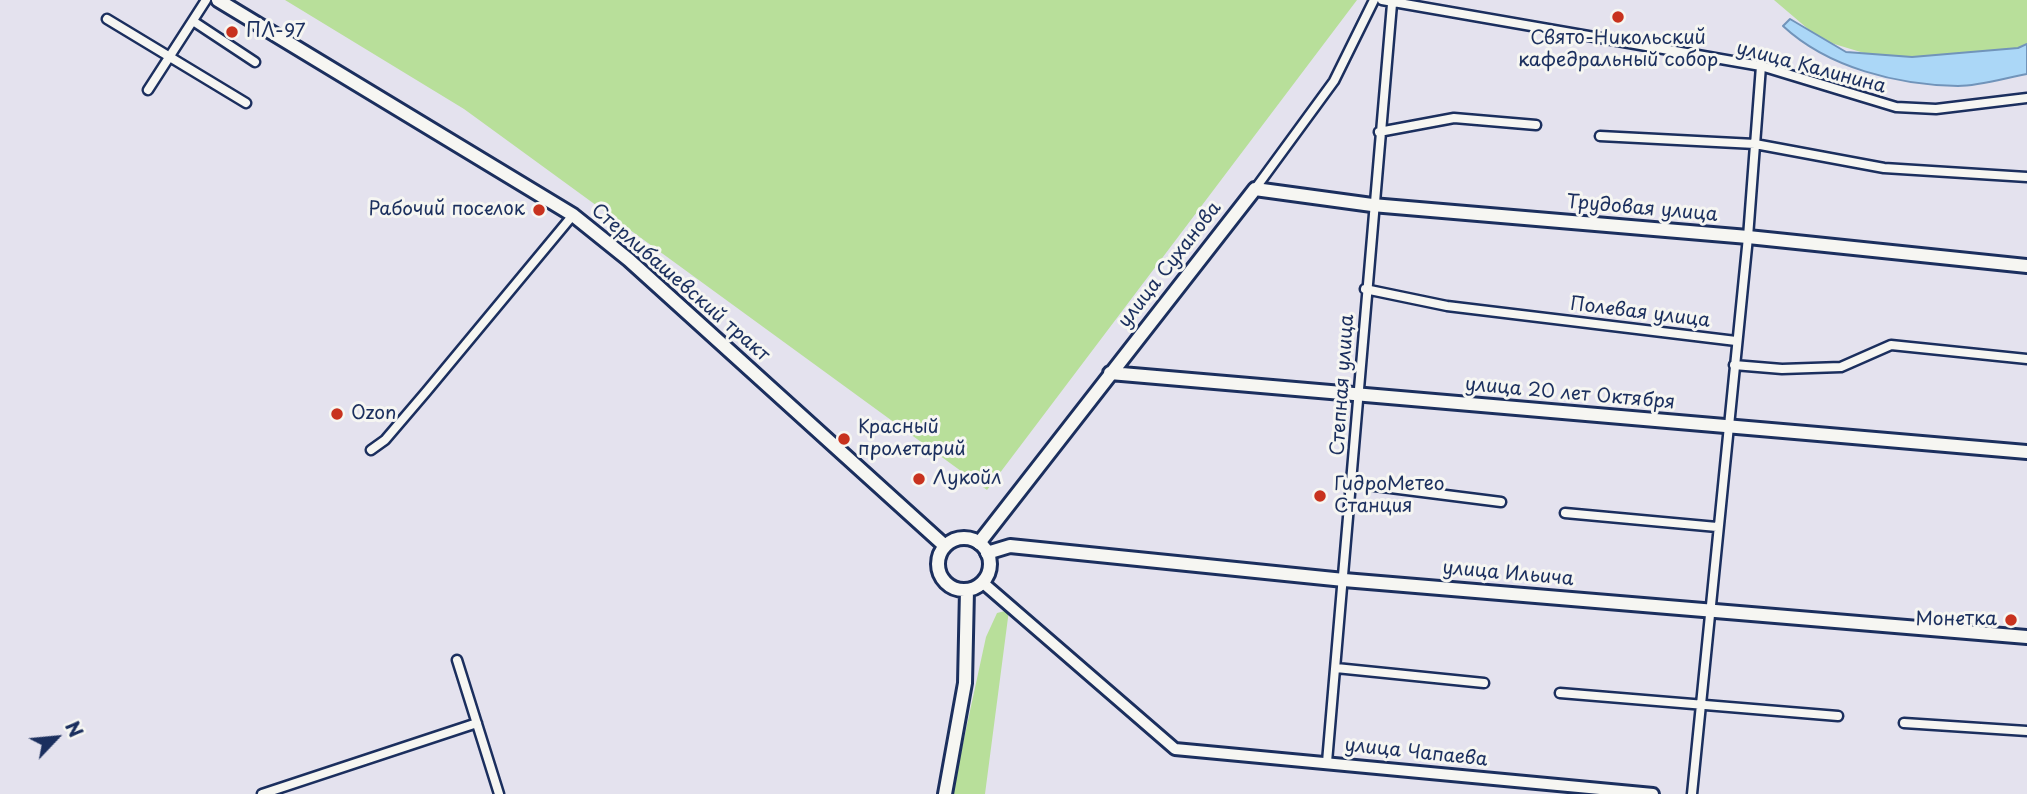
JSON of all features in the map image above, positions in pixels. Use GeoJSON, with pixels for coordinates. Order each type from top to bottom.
{"type":"FeatureCollection","features":[{"type":"Feature","properties":{"kind":"main road","name":"Стерлибашевский тракт"},"geometry":{"type":"LineString","coordinates":[[218,0],[573,215],[629,260],[945,547]]}},
{"type":"Feature","properties":{"kind":"main road","name":"Трудовая улица"},"geometry":{"type":"LineString","coordinates":[[1255,189],[1372,205],[1748,237],[2027,266]]}},
{"type":"Feature","properties":{"kind":"main road","name":"улица Суханова"},"geometry":{"type":"LineString","coordinates":[[983,548],[1110,373],[1255,189]]}},
{"type":"Feature","properties":{"kind":"main road","name":"улица 20 лет Октября"},"geometry":{"type":"LineString","coordinates":[[1110,373],[2027,452]]}},
{"type":"Feature","properties":{"kind":"main road"},"geometry":{"type":"LineString","coordinates":[[965,538],[983,548],[990,567],[982,582],[967,590],[951,586],[940,573],[939,557],[945,547],[956,539],[965,538]]}},
{"type":"Feature","properties":{"kind":"main road","name":"улица Ильича"},"geometry":{"type":"LineString","coordinates":[[983,548],[1010,546],[1344,580],[2027,637]]}},
{"type":"Feature","properties":{"kind":"main road"},"geometry":{"type":"LineString","coordinates":[[945,794],[964,683],[967,590]]}},
{"type":"Feature","properties":{"kind":"street"},"geometry":{"type":"LineString","coordinates":[[148,90],[206,0]]}},
{"type":"Feature","properties":{"kind":"street","name":"улица Суханова"},"geometry":{"type":"LineString","coordinates":[[1255,189],[1334,81],[1374,0]]}},
{"type":"Feature","properties":{"kind":"street","name":"улица Калинина"},"geometry":{"type":"LineString","coordinates":[[1382,0],[1392,4],[1761,66],[1896,107],[1936,109],[2027,99]]}},
{"type":"Feature","properties":{"kind":"street","name":"Степная улица"},"geometry":{"type":"LineString","coordinates":[[1327,762],[1344,580],[1372,205],[1392,4]]}},
{"type":"Feature","properties":{"kind":"street"},"geometry":{"type":"LineString","coordinates":[[107,19],[246,103]]}},
{"type":"Feature","properties":{"kind":"street"},"geometry":{"type":"LineString","coordinates":[[193,21],[255,62]]}},
{"type":"Feature","properties":{"kind":"street","name":"Полевая улица"},"geometry":{"type":"LineString","coordinates":[[1692,794],[1748,237],[1761,66]]}},
{"type":"Feature","properties":{"kind":"street"},"geometry":{"type":"LineString","coordinates":[[1379,132],[1454,118],[1536,125]]}},
{"type":"Feature","properties":{"kind":"street"},"geometry":{"type":"LineString","coordinates":[[1600,136],[1755,144],[1884,168],[2027,177]]}},
{"type":"Feature","properties":{"kind":"street"},"geometry":{"type":"LineString","coordinates":[[371,450],[384,440],[426,392],[573,215]]}},
{"type":"Feature","properties":{"kind":"street","name":"Степная улица"},"geometry":{"type":"LineString","coordinates":[[1365,289],[1447,306],[1539,317]]}},
{"type":"Feature","properties":{"kind":"street","name":"Полевая улица"},"geometry":{"type":"LineString","coordinates":[[1539,317],[1737,341]]}},
{"type":"Feature","properties":{"kind":"street"},"geometry":{"type":"LineString","coordinates":[[1734,365],[1782,369],[1842,367],[1891,345],[2027,359]]}},
{"type":"Feature","properties":{"kind":"street","name":"Степная улица"},"geometry":{"type":"LineString","coordinates":[[1351,483],[1501,502]]}},
{"type":"Feature","properties":{"kind":"street"},"geometry":{"type":"LineString","coordinates":[[1566,513],[1717,527]]}},
{"type":"Feature","properties":{"kind":"street","name":"улица Чапаева"},"geometry":{"type":"LineString","coordinates":[[982,582],[1175,749],[1653,794]]}},
{"type":"Feature","properties":{"kind":"street"},"geometry":{"type":"LineString","coordinates":[[457,660],[499,794]]}},
{"type":"Feature","properties":{"kind":"street"},"geometry":{"type":"LineString","coordinates":[[1336,668],[1484,683]]}},
{"type":"Feature","properties":{"kind":"street"},"geometry":{"type":"LineString","coordinates":[[1560,692],[1838,716]]}},
{"type":"Feature","properties":{"kind":"street"},"geometry":{"type":"LineString","coordinates":[[262,794],[477,723]]}},
{"type":"Feature","properties":{"kind":"street"},"geometry":{"type":"LineString","coordinates":[[1904,723],[2027,731]]}},
{"type":"Feature","properties":{"kind":"green space"},"geometry":{"type":"Polygon","coordinates":[[[285,0],[1357,0],[987,490],[464,109],[285,0]]]}},
{"type":"Feature","properties":{"kind":"green space"},"geometry":{"type":"Polygon","coordinates":[[[1774,0],[2027,0],[2027,49],[1907,66],[1821,40],[1774,0]]]}},
{"type":"Feature","properties":{"kind":"green space"},"geometry":{"type":"Polygon","coordinates":[[[1009,610],[985,794],[952,794],[986,637],[997,613],[1009,610]]]}},
{"type":"Feature","properties":{"kind":"water"},"geometry":{"type":"Polygon","coordinates":[[[1790,19],[1846,52],[1912,57],[2018,48],[2027,44],[2027,74],[1966,86],[1935,85],[1888,78],[1842,63],[1801,41],[1783,26],[1790,19]]]}},
{"type":"Feature","properties":{"kind":"place","name":"Свято-Никольский кафедральный собор"},"geometry":{"type":"Point","coordinates":[1618,17]}},
{"type":"Feature","properties":{"kind":"place","name":"ПЛ-97"},"geometry":{"type":"Point","coordinates":[232,32]}},
{"type":"Feature","properties":{"kind":"place","name":"Рабочий поселок"},"geometry":{"type":"Point","coordinates":[539,210]}},
{"type":"Feature","properties":{"kind":"place","name":"Ozon"},"geometry":{"type":"Point","coordinates":[337,414]}},
{"type":"Feature","properties":{"kind":"place","name":"Красный пролетарий"},"geometry":{"type":"Point","coordinates":[844,439]}},
{"type":"Feature","properties":{"kind":"place","name":"Лукойл"},"geometry":{"type":"Point","coordinates":[919,479]}},
{"type":"Feature","properties":{"kind":"place","name":"ГидроМетео Станция"},"geometry":{"type":"Point","coordinates":[1320,496]}},
{"type":"Feature","properties":{"kind":"place","name":"Монетка"},"geometry":{"type":"Point","coordinates":[2011,620]}}]}
